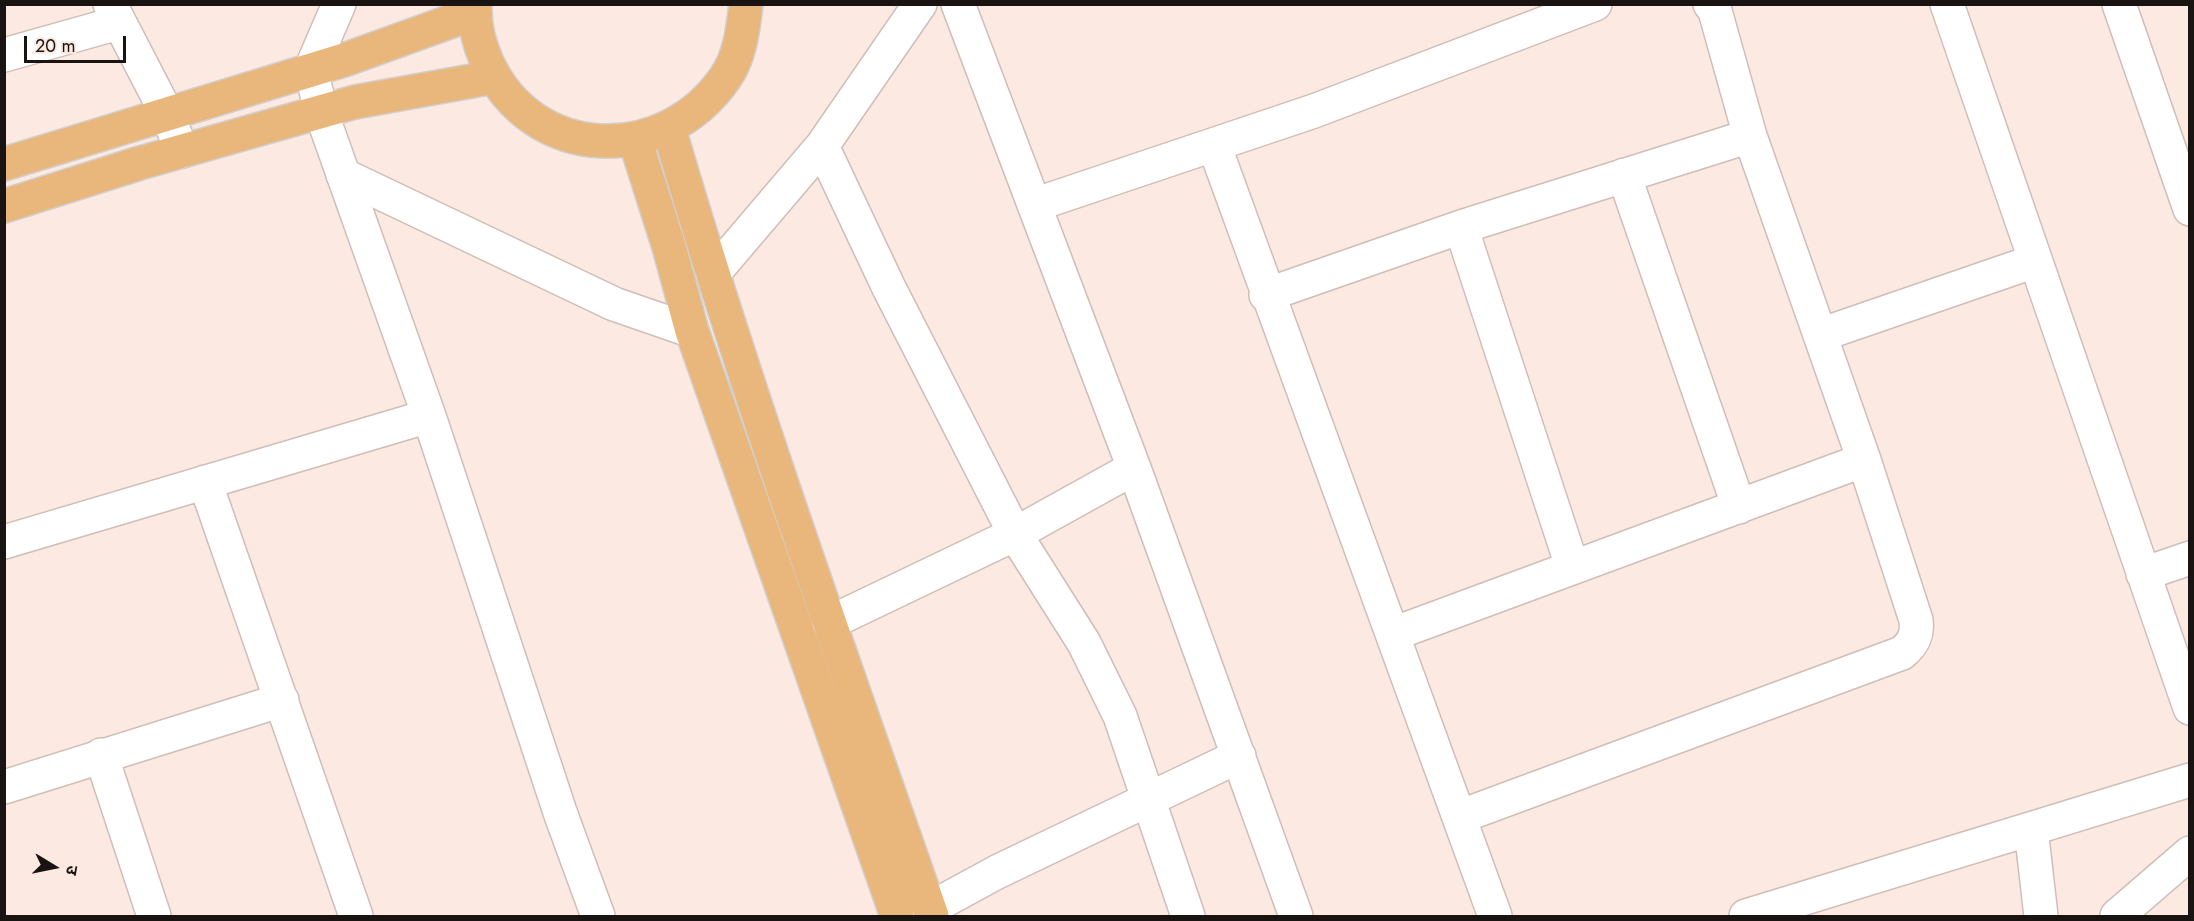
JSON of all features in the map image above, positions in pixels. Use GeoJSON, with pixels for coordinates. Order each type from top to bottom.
{"type":"FeatureCollection","features":[{"type":"Feature","properties":{"kind":"main road"},"geometry":{"type":"LineString","coordinates":[[4,164],[344,60],[475,9],[480,46],[494,77],[515,103],[540,123],[570,136],[603,142],[635,140],[669,129],[702,107],[726,77],[742,40],[746,4]]}},
{"type":"Feature","properties":{"kind":"main road"},"geometry":{"type":"LineString","coordinates":[[4,206],[182,151],[355,102],[494,77]]}},
{"type":"Feature","properties":{"kind":"main road"},"geometry":{"type":"LineString","coordinates":[[669,129],[713,274],[829,623],[930,913]]}},
{"type":"Feature","properties":{"kind":"main road"},"geometry":{"type":"LineString","coordinates":[[635,140],[669,247],[692,331],[897,916]]}},
{"type":"Feature","properties":{"kind":"street"},"geometry":{"type":"LineString","coordinates":[[339,4],[311,69],[321,112],[429,416],[561,815],[598,916]]}},
{"type":"Feature","properties":{"kind":"street"},"geometry":{"type":"LineString","coordinates":[[713,274],[822,146],[920,4]]}},
{"type":"Feature","properties":{"kind":"street"},"geometry":{"type":"LineString","coordinates":[[958,4],[1134,468],[1296,916]]}},
{"type":"Feature","properties":{"kind":"street"},"geometry":{"type":"LineString","coordinates":[[1034,205],[1314,111],[1594,4]]}},
{"type":"Feature","properties":{"kind":"street"},"geometry":{"type":"LineString","coordinates":[[1459,817],[1891,657],[1911,645],[1917,632],[1916,620],[1864,460],[1750,136],[1715,11],[1710,4]]}},
{"type":"Feature","properties":{"kind":"street"},"geometry":{"type":"LineString","coordinates":[[1947,4],[2190,708]]}},
{"type":"Feature","properties":{"kind":"street"},"geometry":{"type":"LineString","coordinates":[[2119,4],[2190,209]]}},
{"type":"Feature","properties":{"kind":"street"},"geometry":{"type":"LineString","coordinates":[[4,55],[114,14],[167,114],[182,151]]}},
{"type":"Feature","properties":{"kind":"street"},"geometry":{"type":"LineString","coordinates":[[1266,295],[1461,226],[1750,136]]}},
{"type":"Feature","properties":{"kind":"street"},"geometry":{"type":"LineString","coordinates":[[1214,145],[1266,295],[1393,634],[1495,916]]}},
{"type":"Feature","properties":{"kind":"street"},"geometry":{"type":"LineString","coordinates":[[822,146],[890,288],[1015,534],[1084,643],[1120,716],[1188,916]]}},
{"type":"Feature","properties":{"kind":"street"},"geometry":{"type":"LineString","coordinates":[[343,175],[614,304],[692,331]]}},
{"type":"Feature","properties":{"kind":"street"},"geometry":{"type":"LineString","coordinates":[[1624,176],[1738,507]]}},
{"type":"Feature","properties":{"kind":"street"},"geometry":{"type":"LineString","coordinates":[[1461,226],[1572,566]]}},
{"type":"Feature","properties":{"kind":"street"},"geometry":{"type":"LineString","coordinates":[[1820,335],[2036,261]]}},
{"type":"Feature","properties":{"kind":"street"},"geometry":{"type":"LineString","coordinates":[[4,542],[429,416]]}},
{"type":"Feature","properties":{"kind":"street"},"geometry":{"type":"LineString","coordinates":[[1393,634],[1864,460]]}},
{"type":"Feature","properties":{"kind":"street"},"geometry":{"type":"LineString","coordinates":[[829,623],[1015,534],[1134,468]]}},
{"type":"Feature","properties":{"kind":"street"},"geometry":{"type":"LineString","coordinates":[[205,482],[356,916]]}},
{"type":"Feature","properties":{"kind":"street"},"geometry":{"type":"LineString","coordinates":[[2143,574],[2190,558]]}},
{"type":"Feature","properties":{"kind":"street"},"geometry":{"type":"LineString","coordinates":[[4,786],[282,700]]}},
{"type":"Feature","properties":{"kind":"street"},"geometry":{"type":"LineString","coordinates":[[101,755],[154,916]]}},
{"type":"Feature","properties":{"kind":"street"},"geometry":{"type":"LineString","coordinates":[[930,913],[997,872],[1239,756]]}},
{"type":"Feature","properties":{"kind":"street"},"geometry":{"type":"LineString","coordinates":[[1746,916],[1825,906],[2031,829],[2190,780]]}},
{"type":"Feature","properties":{"kind":"street"},"geometry":{"type":"LineString","coordinates":[[2031,829],[2041,916]]}},
{"type":"Feature","properties":{"kind":"street"},"geometry":{"type":"LineString","coordinates":[[2139,910],[2190,853]]}}]}
